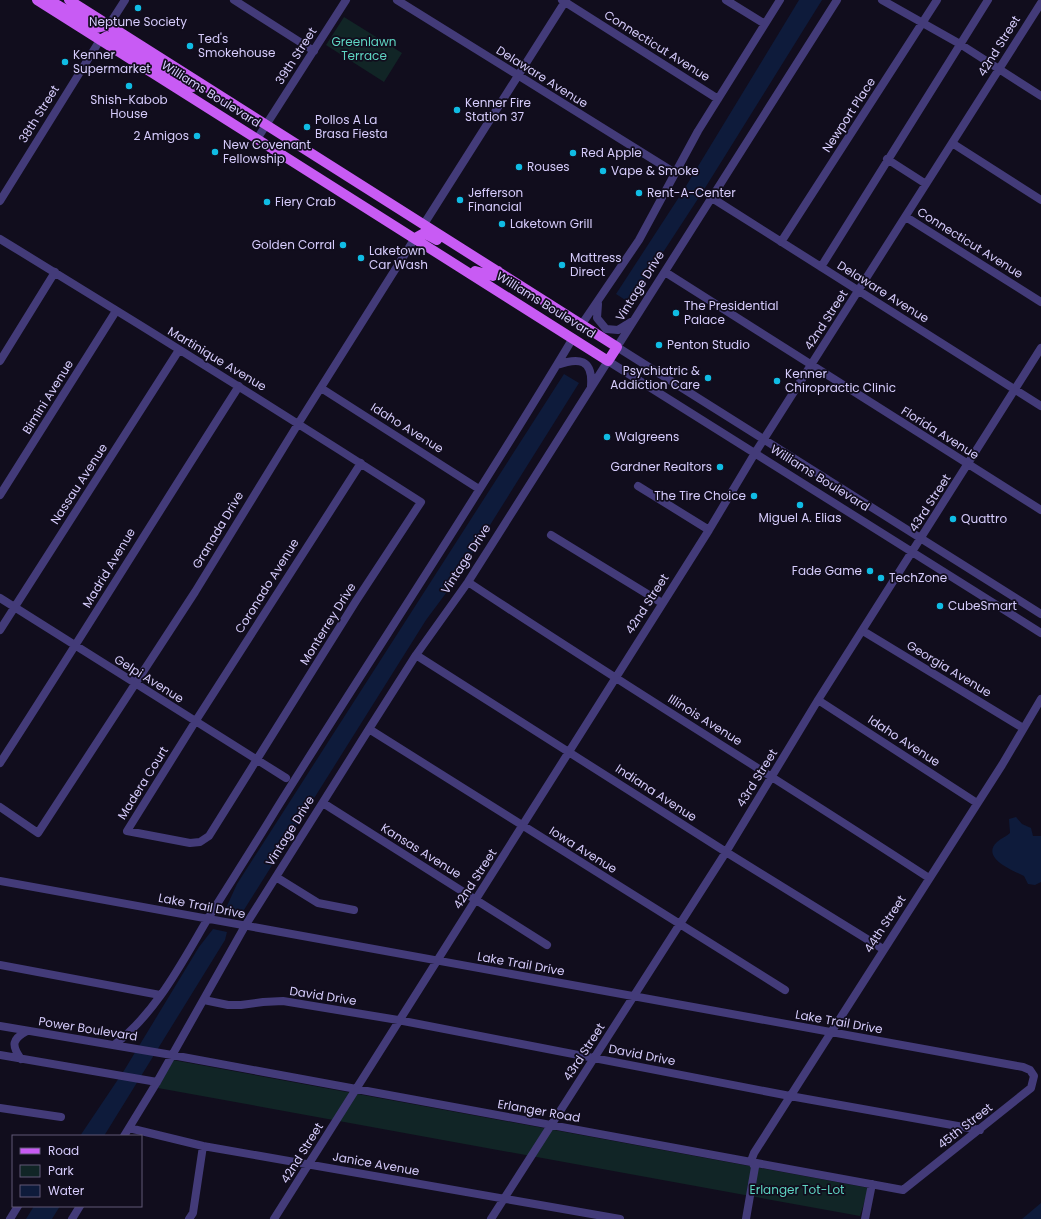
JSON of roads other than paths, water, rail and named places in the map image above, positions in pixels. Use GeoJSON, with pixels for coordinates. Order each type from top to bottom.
{"type":"FeatureCollection","features":[{"type":"Feature","properties":{"kind":"main road","name":"Williams Boulevard"},"geometry":{"type":"LineString","coordinates":[[43,0],[100,40],[608,360]]}},
{"type":"Feature","properties":{"kind":"main road"},"geometry":{"type":"LineString","coordinates":[[43,0],[97,28],[109,25]]}},
{"type":"Feature","properties":{"kind":"main road","name":"Williams Boulevard"},"geometry":{"type":"LineString","coordinates":[[68,0],[455,243],[617,347]]}},
{"type":"Feature","properties":{"kind":"main road"},"geometry":{"type":"LineString","coordinates":[[100,40],[107,36],[111,38],[189,86],[193,87],[198,82]]}},
{"type":"Feature","properties":{"kind":"main road"},"geometry":{"type":"LineString","coordinates":[[382,217],[392,217],[414,230],[418,229],[424,224]]}},
{"type":"Feature","properties":{"kind":"main road"},"geometry":{"type":"LineString","coordinates":[[415,238],[424,233],[447,245],[455,243]]}},
{"type":"Feature","properties":{"kind":"main road"},"geometry":{"type":"LineString","coordinates":[[448,259],[488,276],[493,276],[498,271]]}},
{"type":"Feature","properties":{"kind":"main road","name":"Vintage Drive"},"geometry":{"type":"LineString","coordinates":[[573,338],[582,324]]}},
{"type":"Feature","properties":{"kind":"main road","name":"Vintage Drive"},"geometry":{"type":"LineString","coordinates":[[608,360],[617,347]]}},
{"type":"Feature","properties":{"kind":"street"},"geometry":{"type":"LineString","coordinates":[[109,25],[125,0]]}},
{"type":"Feature","properties":{"kind":"street"},"geometry":{"type":"LineString","coordinates":[[234,0],[314,51]]}},
{"type":"Feature","properties":{"kind":"street","name":"39th Street"},"geometry":{"type":"LineString","coordinates":[[257,139],[346,0]]}},
{"type":"Feature","properties":{"kind":"street","name":"Delaware Avenue"},"geometry":{"type":"LineString","coordinates":[[397,0],[675,173]]}},
{"type":"Feature","properties":{"kind":"street"},"geometry":{"type":"LineString","coordinates":[[726,0],[765,24]]}},
{"type":"Feature","properties":{"kind":"street","name":"Vintage Drive"},"geometry":{"type":"LineString","coordinates":[[582,324],[639,240],[675,173],[718,99],[780,0]]}},
{"type":"Feature","properties":{"kind":"street","name":"Vintage Drive"},"geometry":{"type":"LineString","coordinates":[[617,347],[836,0]]}},
{"type":"Feature","properties":{"kind":"street"},"geometry":{"type":"LineString","coordinates":[[882,0],[960,44],[1041,96]]}},
{"type":"Feature","properties":{"kind":"street","name":"Newport Place"},"geometry":{"type":"LineString","coordinates":[[781,242],[937,0]]}},
{"type":"Feature","properties":{"kind":"street"},"geometry":{"type":"LineString","coordinates":[[821,267],[887,159],[988,0]]}},
{"type":"Feature","properties":{"kind":"street"},"geometry":{"type":"LineString","coordinates":[[424,224],[564,1]]}},
{"type":"Feature","properties":{"kind":"street","name":"Connecticut Avenue"},"geometry":{"type":"LineString","coordinates":[[564,1],[718,99]]}},
{"type":"Feature","properties":{"kind":"street","name":"42nd Street"},"geometry":{"type":"LineString","coordinates":[[274,1219],[398,1020],[709,530],[764,438],[1041,3]]}},
{"type":"Feature","properties":{"kind":"street","name":"38th Street"},"geometry":{"type":"LineString","coordinates":[[0,201],[100,40]]}},
{"type":"Feature","properties":{"kind":"street"},"geometry":{"type":"LineString","coordinates":[[952,143],[1041,200]]}},
{"type":"Feature","properties":{"kind":"street"},"geometry":{"type":"LineString","coordinates":[[887,159],[926,184]]}},
{"type":"Feature","properties":{"kind":"street","name":"Delaware Avenue"},"geometry":{"type":"LineString","coordinates":[[712,198],[1041,406]]}},
{"type":"Feature","properties":{"kind":"street","name":"Connecticut Avenue"},"geometry":{"type":"LineString","coordinates":[[906,216],[1041,302]]}},
{"type":"Feature","properties":{"kind":"street","name":"Granada Drive"},"geometry":{"type":"LineString","coordinates":[[0,807],[38,833],[195,592],[415,238]]}},
{"type":"Feature","properties":{"kind":"street","name":"Martinique Avenue"},"geometry":{"type":"LineString","coordinates":[[0,239],[239,386],[421,502]]}},
{"type":"Feature","properties":{"kind":"street"},"geometry":{"type":"LineString","coordinates":[[0,361],[55,272]]}},
{"type":"Feature","properties":{"kind":"street","name":"Florida Avenue"},"geometry":{"type":"LineString","coordinates":[[665,272],[1041,510]]}},
{"type":"Feature","properties":{"kind":"street"},"geometry":{"type":"LineString","coordinates":[[598,301],[597,318],[606,329],[618,330],[624,328],[636,318]]}},
{"type":"Feature","properties":{"kind":"street","name":"Bimini Avenue"},"geometry":{"type":"LineString","coordinates":[[0,495],[116,311]]}},
{"type":"Feature","properties":{"kind":"street","name":"Vintage Drive"},"geometry":{"type":"LineString","coordinates":[[114,1045],[131,1030],[160,996],[573,338]]}},
{"type":"Feature","properties":{"kind":"street","name":"Williams Boulevard"},"geometry":{"type":"LineString","coordinates":[[617,347],[764,438],[1041,614]]}},
{"type":"Feature","properties":{"kind":"street","name":"43rd Street"},"geometry":{"type":"LineString","coordinates":[[492,1219],[726,852],[818,700],[969,465],[1041,348]]}},
{"type":"Feature","properties":{"kind":"street","name":"Nassau Avenue"},"geometry":{"type":"LineString","coordinates":[[0,630],[179,350]]}},
{"type":"Feature","properties":{"kind":"street"},"geometry":{"type":"LineString","coordinates":[[557,364],[577,359],[583,362],[590,370],[590,389]]}},
{"type":"Feature","properties":{"kind":"street","name":"Vintage Drive"},"geometry":{"type":"LineString","coordinates":[[125,1135],[157,1082],[168,1054],[204,1000],[245,926],[416,655],[468,582],[608,360]]}},
{"type":"Feature","properties":{"kind":"street","name":"Williams Boulevard"},"geometry":{"type":"LineString","coordinates":[[608,360],[1041,633]]}},
{"type":"Feature","properties":{"kind":"street","name":"Madrid Avenue"},"geometry":{"type":"LineString","coordinates":[[0,763],[75,647],[239,386]]}},
{"type":"Feature","properties":{"kind":"street","name":"Idaho Avenue"},"geometry":{"type":"LineString","coordinates":[[321,388],[479,489]]}},
{"type":"Feature","properties":{"kind":"street","name":"Coronado Avenue"},"geometry":{"type":"LineString","coordinates":[[195,722],[361,463]]}},
{"type":"Feature","properties":{"kind":"street"},"geometry":{"type":"LineString","coordinates":[[638,486],[709,530]]}},
{"type":"Feature","properties":{"kind":"street","name":"Monterrey Drive"},"geometry":{"type":"LineString","coordinates":[[257,761],[356,601],[421,502]]}},
{"type":"Feature","properties":{"kind":"street"},"geometry":{"type":"LineString","coordinates":[[551,535],[662,603]]}},
{"type":"Feature","properties":{"kind":"street","name":"Illinois Avenue"},"geometry":{"type":"LineString","coordinates":[[468,582],[575,653],[773,776],[929,878]]}},
{"type":"Feature","properties":{"kind":"street","name":"Gelpi Avenue"},"geometry":{"type":"LineString","coordinates":[[0,598],[75,647],[286,778]]}},
{"type":"Feature","properties":{"kind":"street","name":"Georgia Avenue"},"geometry":{"type":"LineString","coordinates":[[863,631],[1023,728]]}},
{"type":"Feature","properties":{"kind":"street","name":"Indiana Avenue"},"geometry":{"type":"LineString","coordinates":[[416,655],[726,852],[883,949]]}},
{"type":"Feature","properties":{"kind":"street","name":"44th Street"},"geometry":{"type":"LineString","coordinates":[[751,1161],[754,1153],[977,803],[1041,699]]}},
{"type":"Feature","properties":{"kind":"street","name":"Idaho Avenue"},"geometry":{"type":"LineString","coordinates":[[818,700],[977,803]]}},
{"type":"Feature","properties":{"kind":"street","name":"Madera Court"},"geometry":{"type":"LineString","coordinates":[[195,722],[127,831],[190,843],[200,842],[209,836],[257,761]]}},
{"type":"Feature","properties":{"kind":"street","name":"Iowa Avenue"},"geometry":{"type":"LineString","coordinates":[[369,729],[785,990]]}},
{"type":"Feature","properties":{"kind":"street","name":"Kansas Avenue"},"geometry":{"type":"LineString","coordinates":[[322,803],[547,945]]}},
{"type":"Feature","properties":{"kind":"street"},"geometry":{"type":"LineString","coordinates":[[276,877],[318,903],[354,910]]}},
{"type":"Feature","properties":{"kind":"street","name":"Lake Trail Drive"},"geometry":{"type":"LineString","coordinates":[[0,881],[1023,1067],[1030,1070],[1034,1076]]}},
{"type":"Feature","properties":{"kind":"street"},"geometry":{"type":"LineString","coordinates":[[0,965],[160,996]]}},
{"type":"Feature","properties":{"kind":"street","name":"David Drive"},"geometry":{"type":"LineString","coordinates":[[204,1000],[228,1005],[283,1002],[398,1020],[790,1096],[980,1130]]}},
{"type":"Feature","properties":{"kind":"street","name":"Power Boulevard"},"geometry":{"type":"LineString","coordinates":[[0,1026],[168,1054]]}},
{"type":"Feature","properties":{"kind":"street"},"geometry":{"type":"LineString","coordinates":[[20,1059],[15,1050],[14,1044],[19,1036],[27,1031]]}},
{"type":"Feature","properties":{"kind":"street","name":"Erlanger Road"},"geometry":{"type":"LineString","coordinates":[[168,1054],[903,1190]]}},
{"type":"Feature","properties":{"kind":"street"},"geometry":{"type":"LineString","coordinates":[[0,1055],[157,1082]]}},
{"type":"Feature","properties":{"kind":"street","name":"45th Street"},"geometry":{"type":"LineString","coordinates":[[903,1190],[1031,1088],[1034,1076]]}},
{"type":"Feature","properties":{"kind":"street"},"geometry":{"type":"LineString","coordinates":[[0,1108],[61,1117]]}},
{"type":"Feature","properties":{"kind":"street","name":"Janice Avenue"},"geometry":{"type":"LineString","coordinates":[[129,1128],[203,1146],[620,1219]]}},
{"type":"Feature","properties":{"kind":"street"},"geometry":{"type":"LineString","coordinates":[[189,1219],[193,1213],[203,1146]]}},
{"type":"Feature","properties":{"kind":"street"},"geometry":{"type":"LineString","coordinates":[[746,1219],[755,1167],[751,1161]]}},
{"type":"Feature","properties":{"kind":"street"},"geometry":{"type":"LineString","coordinates":[[865,1219],[872,1184]]}},
{"type":"Feature","properties":{"kind":"street"},"geometry":{"type":"LineString","coordinates":[[10,1219],[17,1207]]}},
{"type":"Feature","properties":{"kind":"street"},"geometry":{"type":"LineString","coordinates":[[72,1219],[79,1207]]}},
{"type":"Feature","properties":{"kind":"water"},"geometry":{"type":"Polygon","coordinates":[[[799,0],[822,0],[705,188],[630,303],[616,294],[683,191],[799,0]]]}},
{"type":"Feature","properties":{"kind":"water"},"geometry":{"type":"Polygon","coordinates":[[[564,374],[579,383],[455,581],[426,620],[242,913],[230,912],[226,908],[237,884],[564,374]]]}},
{"type":"Feature","properties":{"kind":"water"},"geometry":{"type":"Polygon","coordinates":[[[1016,817],[1022,824],[1031,828],[1033,836],[1041,836],[1041,882],[1035,885],[1028,884],[1024,876],[1000,863],[995,858],[993,853],[993,848],[997,842],[1010,833],[1009,819],[1016,817]]]}},
{"type":"Feature","properties":{"kind":"water"},"geometry":{"type":"Polygon","coordinates":[[[213,929],[227,932],[225,940],[105,1135],[81,1135],[125,1069],[199,947],[213,929]]]}},
{"type":"Feature","properties":{"kind":"water"},"geometry":{"type":"Polygon","coordinates":[[[1041,1203],[1041,1219],[1022,1219],[1041,1203]]]}},
{"type":"Feature","properties":{"kind":"water"},"geometry":{"type":"Polygon","coordinates":[[[33,1207],[59,1207],[52,1219],[26,1219],[33,1207]]]}},
{"type":"Feature","properties":{"kind":"place","name":"Neptune Society"},"geometry":{"type":"Point","coordinates":[138,8]}},
{"type":"Feature","properties":{"kind":"place","name":"Ted's Smokehouse"},"geometry":{"type":"Point","coordinates":[190,46]}},
{"type":"Feature","properties":{"kind":"place","name":"Kenner Supermarket"},"geometry":{"type":"Point","coordinates":[65,62]}},
{"type":"Feature","properties":{"kind":"place","name":"Shish-Kabob House"},"geometry":{"type":"Point","coordinates":[129,86]}},
{"type":"Feature","properties":{"kind":"place","name":"Kenner Fire Station 37"},"geometry":{"type":"Point","coordinates":[457,110]}},
{"type":"Feature","properties":{"kind":"place","name":"Pollos A La Brasa Fiesta"},"geometry":{"type":"Point","coordinates":[307,127]}},
{"type":"Feature","properties":{"kind":"place","name":"2 Amigos"},"geometry":{"type":"Point","coordinates":[197,136]}},
{"type":"Feature","properties":{"kind":"place","name":"New Covenant Fellowship"},"geometry":{"type":"Point","coordinates":[215,152]}},
{"type":"Feature","properties":{"kind":"place","name":"Red Apple"},"geometry":{"type":"Point","coordinates":[573,153]}},
{"type":"Feature","properties":{"kind":"place","name":"Rouses"},"geometry":{"type":"Point","coordinates":[519,167]}},
{"type":"Feature","properties":{"kind":"place","name":"Vape & Smoke"},"geometry":{"type":"Point","coordinates":[603,171]}},
{"type":"Feature","properties":{"kind":"place","name":"Rent-A-Center"},"geometry":{"type":"Point","coordinates":[639,193]}},
{"type":"Feature","properties":{"kind":"place","name":"Jefferson Financial"},"geometry":{"type":"Point","coordinates":[460,200]}},
{"type":"Feature","properties":{"kind":"place","name":"Fiery Crab"},"geometry":{"type":"Point","coordinates":[267,202]}},
{"type":"Feature","properties":{"kind":"place","name":"Laketown Grill"},"geometry":{"type":"Point","coordinates":[502,224]}},
{"type":"Feature","properties":{"kind":"place","name":"Golden Corral"},"geometry":{"type":"Point","coordinates":[343,245]}},
{"type":"Feature","properties":{"kind":"place","name":"Laketown Car Wash"},"geometry":{"type":"Point","coordinates":[361,258]}},
{"type":"Feature","properties":{"kind":"place","name":"Mattress Direct"},"geometry":{"type":"Point","coordinates":[562,265]}},
{"type":"Feature","properties":{"kind":"place","name":"The Presidential Palace"},"geometry":{"type":"Point","coordinates":[676,313]}},
{"type":"Feature","properties":{"kind":"place","name":"Penton Studio"},"geometry":{"type":"Point","coordinates":[659,345]}},
{"type":"Feature","properties":{"kind":"place","name":"Psychiatric & Addiction Care"},"geometry":{"type":"Point","coordinates":[708,378]}},
{"type":"Feature","properties":{"kind":"place","name":"Kenner Chiropractic Clinic"},"geometry":{"type":"Point","coordinates":[777,381]}},
{"type":"Feature","properties":{"kind":"place","name":"Walgreens"},"geometry":{"type":"Point","coordinates":[607,437]}},
{"type":"Feature","properties":{"kind":"place","name":"Gardner Realtors"},"geometry":{"type":"Point","coordinates":[720,467]}},
{"type":"Feature","properties":{"kind":"place","name":"The Tire Choice"},"geometry":{"type":"Point","coordinates":[754,496]}},
{"type":"Feature","properties":{"kind":"place","name":"Miguel A. Elias"},"geometry":{"type":"Point","coordinates":[800,505]}},
{"type":"Feature","properties":{"kind":"place","name":"Quattro"},"geometry":{"type":"Point","coordinates":[953,519]}},
{"type":"Feature","properties":{"kind":"place","name":"Fade Game"},"geometry":{"type":"Point","coordinates":[870,571]}},
{"type":"Feature","properties":{"kind":"place","name":"TechZone"},"geometry":{"type":"Point","coordinates":[881,578]}},
{"type":"Feature","properties":{"kind":"place","name":"CubeSmart"},"geometry":{"type":"Point","coordinates":[940,606]}},
{"type":"Feature","properties":{"kind":"park label","name":"Greenlawn Terrace"},"geometry":{"type":"Point","coordinates":[364,49]}},
{"type":"Feature","properties":{"kind":"park label","name":"Erlanger Tot-Lot"},"geometry":{"type":"Point","coordinates":[797,1190]}}]}
